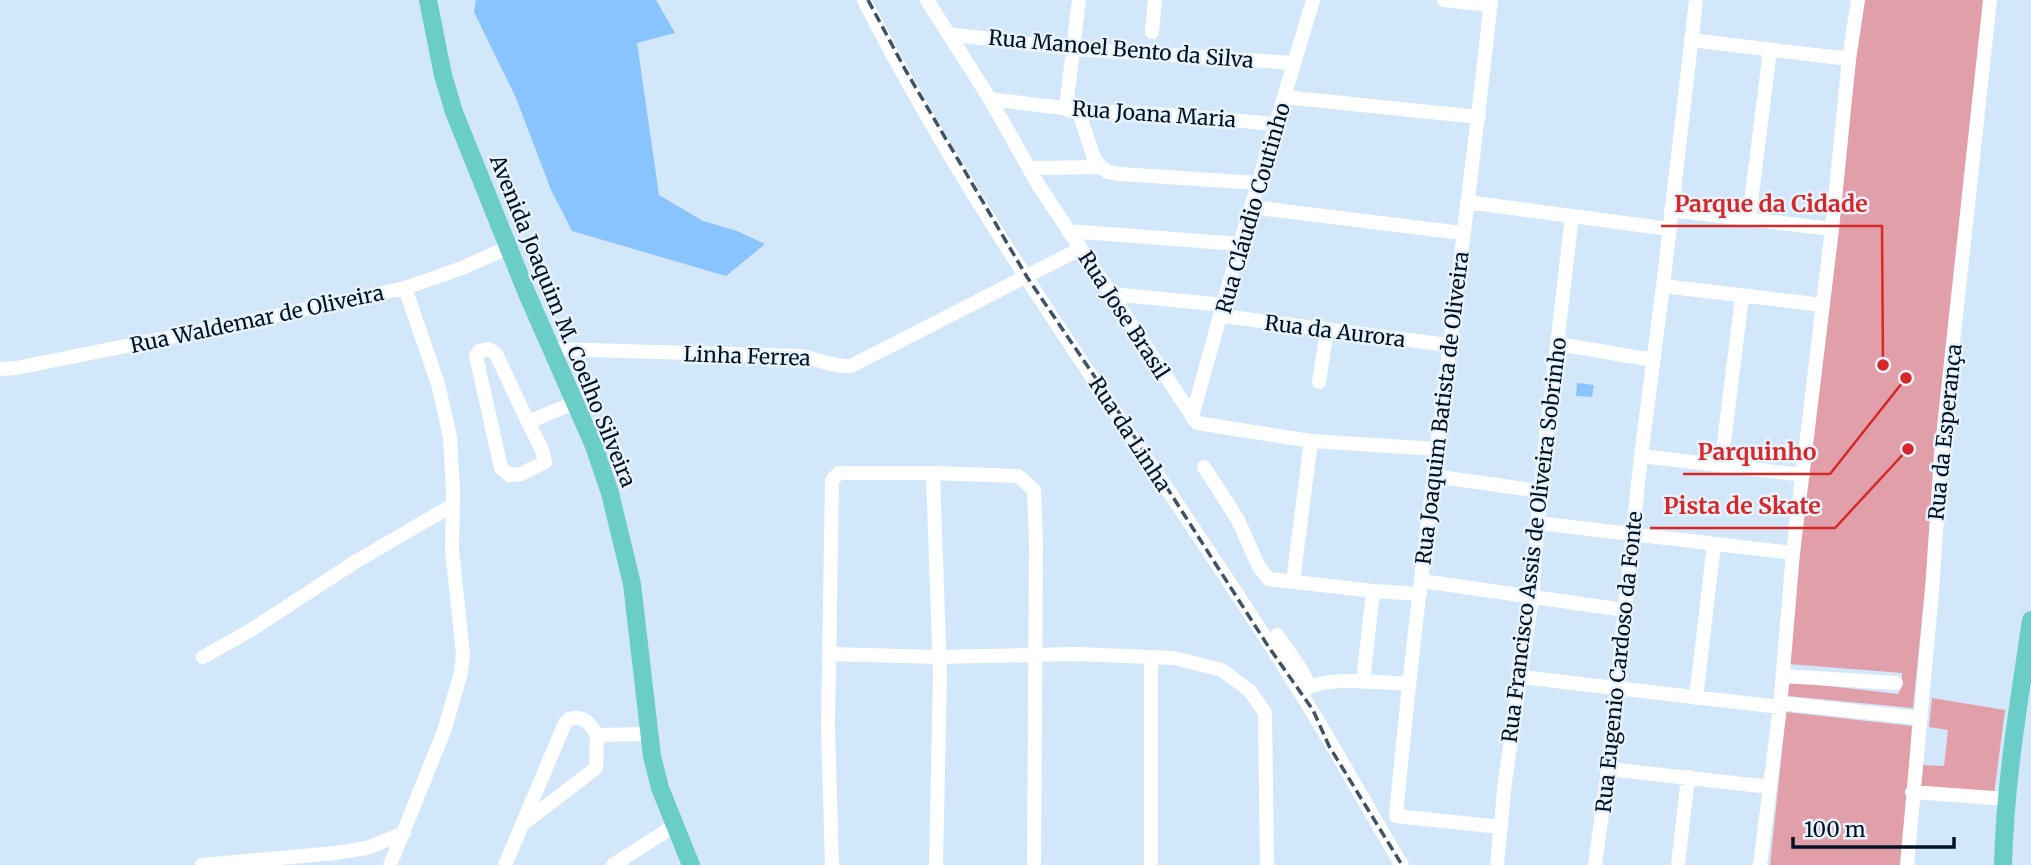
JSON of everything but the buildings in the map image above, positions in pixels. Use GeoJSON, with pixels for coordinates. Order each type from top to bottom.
{"type":"FeatureCollection","features":[{"type":"Feature","properties":{"kind":"main road","name":"Avenida Joaquim M. Coelho Silveira"},"geometry":{"type":"LineString","coordinates":[[428,0],[443,75],[454,112],[528,296],[594,446],[606,481],[627,561],[638,620],[649,734],[660,788],[691,865]]}},
{"type":"Feature","properties":{"kind":"main road"},"geometry":{"type":"LineString","coordinates":[[2003,865],[2006,799],[2019,689],[2031,620]]}},
{"type":"Feature","properties":{"kind":"street","name":"Rua da Linha"},"geometry":{"type":"LineString","coordinates":[[864,0],[905,82],[1026,277],[1305,689],[1402,865]]}},
{"type":"Feature","properties":{"kind":"street","name":"Rua Jose Brasil"},"geometry":{"type":"LineString","coordinates":[[927,0],[1080,249],[1192,417]]}},
{"type":"Feature","properties":{"kind":"street"},"geometry":{"type":"LineString","coordinates":[[1079,0],[1067,99],[1079,113],[1094,158],[1101,167],[1108,172],[1120,174],[1258,183]]}},
{"type":"Feature","properties":{"kind":"street"},"geometry":{"type":"LineString","coordinates":[[1152,32],[1155,0]]}},
{"type":"Feature","properties":{"kind":"street","name":"Rua Cláudio Coutinho"},"geometry":{"type":"LineString","coordinates":[[1192,417],[1240,244],[1313,0]]}},
{"type":"Feature","properties":{"kind":"street"},"geometry":{"type":"LineString","coordinates":[[1444,0],[1491,3]]}},
{"type":"Feature","properties":{"kind":"street","name":"Rua Eugenio Cardoso da Fonte"},"geometry":{"type":"LineString","coordinates":[[1595,865],[1696,0]]}},
{"type":"Feature","properties":{"kind":"street"},"geometry":{"type":"LineString","coordinates":[[1760,865],[1780,705],[1793,553],[1858,0]]}},
{"type":"Feature","properties":{"kind":"street","name":"Rua da Esperança"},"geometry":{"type":"LineString","coordinates":[[1906,865],[1941,455],[1990,0]]}},
{"type":"Feature","properties":{"kind":"street","name":"Rua Joaquim Batista de Oliveira"},"geometry":{"type":"LineString","coordinates":[[1491,3],[1479,117],[1448,345],[1396,816],[1501,827]]}},
{"type":"Feature","properties":{"kind":"street","name":"Rua Manoel Bento da Silva"},"geometry":{"type":"LineString","coordinates":[[948,34],[1074,49],[1294,62]]}},
{"type":"Feature","properties":{"kind":"street"},"geometry":{"type":"LineString","coordinates":[[1691,40],[1849,59]]}},
{"type":"Feature","properties":{"kind":"street"},"geometry":{"type":"LineString","coordinates":[[1749,218],[1770,50]]}},
{"type":"Feature","properties":{"kind":"street"},"geometry":{"type":"LineString","coordinates":[[1284,97],[1479,117]]}},
{"type":"Feature","properties":{"kind":"street","name":"Rua Joana Maria"},"geometry":{"type":"LineString","coordinates":[[990,99],[1063,108],[1079,113],[1118,112],[1275,124]]}},
{"type":"Feature","properties":{"kind":"street"},"geometry":{"type":"LineString","coordinates":[[1030,168],[1101,167]]}},
{"type":"Feature","properties":{"kind":"street"},"geometry":{"type":"LineString","coordinates":[[1467,202],[1669,229]]}},
{"type":"Feature","properties":{"kind":"street"},"geometry":{"type":"LineString","coordinates":[[1251,207],[1462,233]]}},
{"type":"Feature","properties":{"kind":"street"},"geometry":{"type":"LineString","coordinates":[[1671,210],[1832,229]]}},
{"type":"Feature","properties":{"kind":"street","name":"Rua Francisco Assis de Oliveira Sobrinho"},"geometry":{"type":"LineString","coordinates":[[1497,865],[1505,781],[1532,598],[1540,491],[1572,216]]}},
{"type":"Feature","properties":{"kind":"street"},"geometry":{"type":"LineString","coordinates":[[1068,230],[1240,244]]}},
{"type":"Feature","properties":{"kind":"street","name":"Rua Waldemar de Oliveira"},"geometry":{"type":"LineString","coordinates":[[0,369],[116,349],[405,288],[462,268],[509,247]]}},
{"type":"Feature","properties":{"kind":"street","name":"Linha Ferrea"},"geometry":{"type":"LineString","coordinates":[[553,349],[800,356],[851,366],[1080,249]]}},
{"type":"Feature","properties":{"kind":"street"},"geometry":{"type":"LineString","coordinates":[[1663,286],[1823,305]]}},
{"type":"Feature","properties":{"kind":"street"},"geometry":{"type":"LineString","coordinates":[[390,865],[444,731],[462,665],[452,550],[452,451],[435,373],[405,288]]}},
{"type":"Feature","properties":{"kind":"street","name":"Rua da Aurora"},"geometry":{"type":"LineString","coordinates":[[1111,294],[1327,330],[1448,345]]}},
{"type":"Feature","properties":{"kind":"street"},"geometry":{"type":"LineString","coordinates":[[1721,466],[1742,297]]}},
{"type":"Feature","properties":{"kind":"street"},"geometry":{"type":"LineString","coordinates":[[1319,382],[1327,330]]}},
{"type":"Feature","properties":{"kind":"street"},"geometry":{"type":"LineString","coordinates":[[1558,344],[1653,360]]}},
{"type":"Feature","properties":{"kind":"street"},"geometry":{"type":"LineString","coordinates":[[489,349],[496,354],[528,422],[545,462],[521,474],[509,475],[503,472],[500,463],[476,356],[479,351],[489,349]]}},
{"type":"Feature","properties":{"kind":"street"},"geometry":{"type":"LineString","coordinates":[[528,422],[574,403]]}},
{"type":"Feature","properties":{"kind":"street"},"geometry":{"type":"LineString","coordinates":[[1192,417],[1200,425],[1311,442],[1436,449]]}},
{"type":"Feature","properties":{"kind":"street"},"geometry":{"type":"LineString","coordinates":[[1293,581],[1311,442]]}},
{"type":"Feature","properties":{"kind":"street"},"geometry":{"type":"LineString","coordinates":[[1641,456],[1803,475]]}},
{"type":"Feature","properties":{"kind":"street"},"geometry":{"type":"LineString","coordinates":[[1204,467],[1238,520],[1265,575],[1276,580],[1373,591],[1421,587],[1625,610]]}},
{"type":"Feature","properties":{"kind":"street"},"geometry":{"type":"LineString","coordinates":[[832,865],[829,654],[832,480],[839,473],[1018,476],[1034,490],[1034,865]]}},
{"type":"Feature","properties":{"kind":"street"},"geometry":{"type":"LineString","coordinates":[[933,473],[939,657],[936,865]]}},
{"type":"Feature","properties":{"kind":"street"},"geometry":{"type":"LineString","coordinates":[[1433,476],[1540,491]]}},
{"type":"Feature","properties":{"kind":"street"},"geometry":{"type":"LineString","coordinates":[[203,657],[251,630],[355,562],[453,505]]}},
{"type":"Feature","properties":{"kind":"street"},"geometry":{"type":"LineString","coordinates":[[1538,523],[1793,553]]}},
{"type":"Feature","properties":{"kind":"street"},"geometry":{"type":"LineString","coordinates":[[1696,698],[1714,544]]}},
{"type":"Feature","properties":{"kind":"street"},"geometry":{"type":"LineString","coordinates":[[1363,682],[1373,591]]}},
{"type":"Feature","properties":{"kind":"street"},"geometry":{"type":"LineString","coordinates":[[1277,635],[1296,661],[1305,689],[1332,682],[1409,684]]}},
{"type":"Feature","properties":{"kind":"street"},"geometry":{"type":"LineString","coordinates":[[829,654],[1152,657],[1174,658],[1222,670],[1250,691],[1265,713],[1267,865]]}},
{"type":"Feature","properties":{"kind":"street"},"geometry":{"type":"LineString","coordinates":[[1151,865],[1152,657]]}},
{"type":"Feature","properties":{"kind":"street"},"geometry":{"type":"LineString","coordinates":[[1783,676],[1896,683]]}},
{"type":"Feature","properties":{"kind":"street"},"geometry":{"type":"LineString","coordinates":[[1521,677],[1617,690],[1919,718]]}},
{"type":"Feature","properties":{"kind":"street"},"geometry":{"type":"LineString","coordinates":[[505,865],[565,723],[569,719],[585,719],[597,735],[596,768],[523,823]]}},
{"type":"Feature","properties":{"kind":"street"},"geometry":{"type":"LineString","coordinates":[[597,735],[649,734]]}},
{"type":"Feature","properties":{"kind":"street"},"geometry":{"type":"LineString","coordinates":[[1608,769],[1770,787]]}},
{"type":"Feature","properties":{"kind":"street"},"geometry":{"type":"LineString","coordinates":[[1678,865],[1688,777]]}},
{"type":"Feature","properties":{"kind":"street"},"geometry":{"type":"LineString","coordinates":[[1912,792],[2006,799]]}},
{"type":"Feature","properties":{"kind":"street"},"geometry":{"type":"LineString","coordinates":[[620,862],[674,826]]}},
{"type":"Feature","properties":{"kind":"street"},"geometry":{"type":"LineString","coordinates":[[202,865],[368,848],[404,833]]}},
{"type":"Feature","properties":{"kind":"shaded area"},"geometry":{"type":"Polygon","coordinates":[[[1863,0],[1984,0],[1913,708],[1788,696],[1785,692],[1787,685],[1794,682],[1898,694],[1901,689],[1902,673],[1789,664],[1799,551],[1863,0]]]}},
{"type":"Feature","properties":{"kind":"shaded area"},"geometry":{"type":"Polygon","coordinates":[[[1932,698],[2005,710],[1994,794],[1920,789],[1923,765],[1944,766],[1948,730],[1929,727],[1932,698]]]}},
{"type":"Feature","properties":{"kind":"shaded area"},"geometry":{"type":"Polygon","coordinates":[[[1786,712],[1912,726],[1901,865],[1770,865],[1786,712]]]}},
{"type":"Feature","properties":{"kind":"water"},"geometry":{"type":"Polygon","coordinates":[[[476,0],[656,0],[675,33],[637,43],[659,195],[703,221],[737,231],[765,244],[726,276],[572,231],[551,190],[516,98],[474,12],[476,0]]]}},
{"type":"Feature","properties":{"kind":"water"},"geometry":{"type":"Polygon","coordinates":[[[1577,383],[1594,385],[1592,397],[1576,396],[1577,383]]]}},
{"type":"Feature","properties":{"kind":"railway"},"geometry":{"type":"LineString","coordinates":[[868,0],[906,71],[1027,277],[1118,411],[1268,646],[1313,710],[1329,746],[1402,865]]}},
{"type":"Feature","properties":{"kind":"place","name":"Parque da Cidade"},"geometry":{"type":"Point","coordinates":[1883,365]}},
{"type":"Feature","properties":{"kind":"place","name":"Parquinho"},"geometry":{"type":"Point","coordinates":[1906,378]}},
{"type":"Feature","properties":{"kind":"place","name":"Pista de Skate"},"geometry":{"type":"Point","coordinates":[1908,449]}}]}
